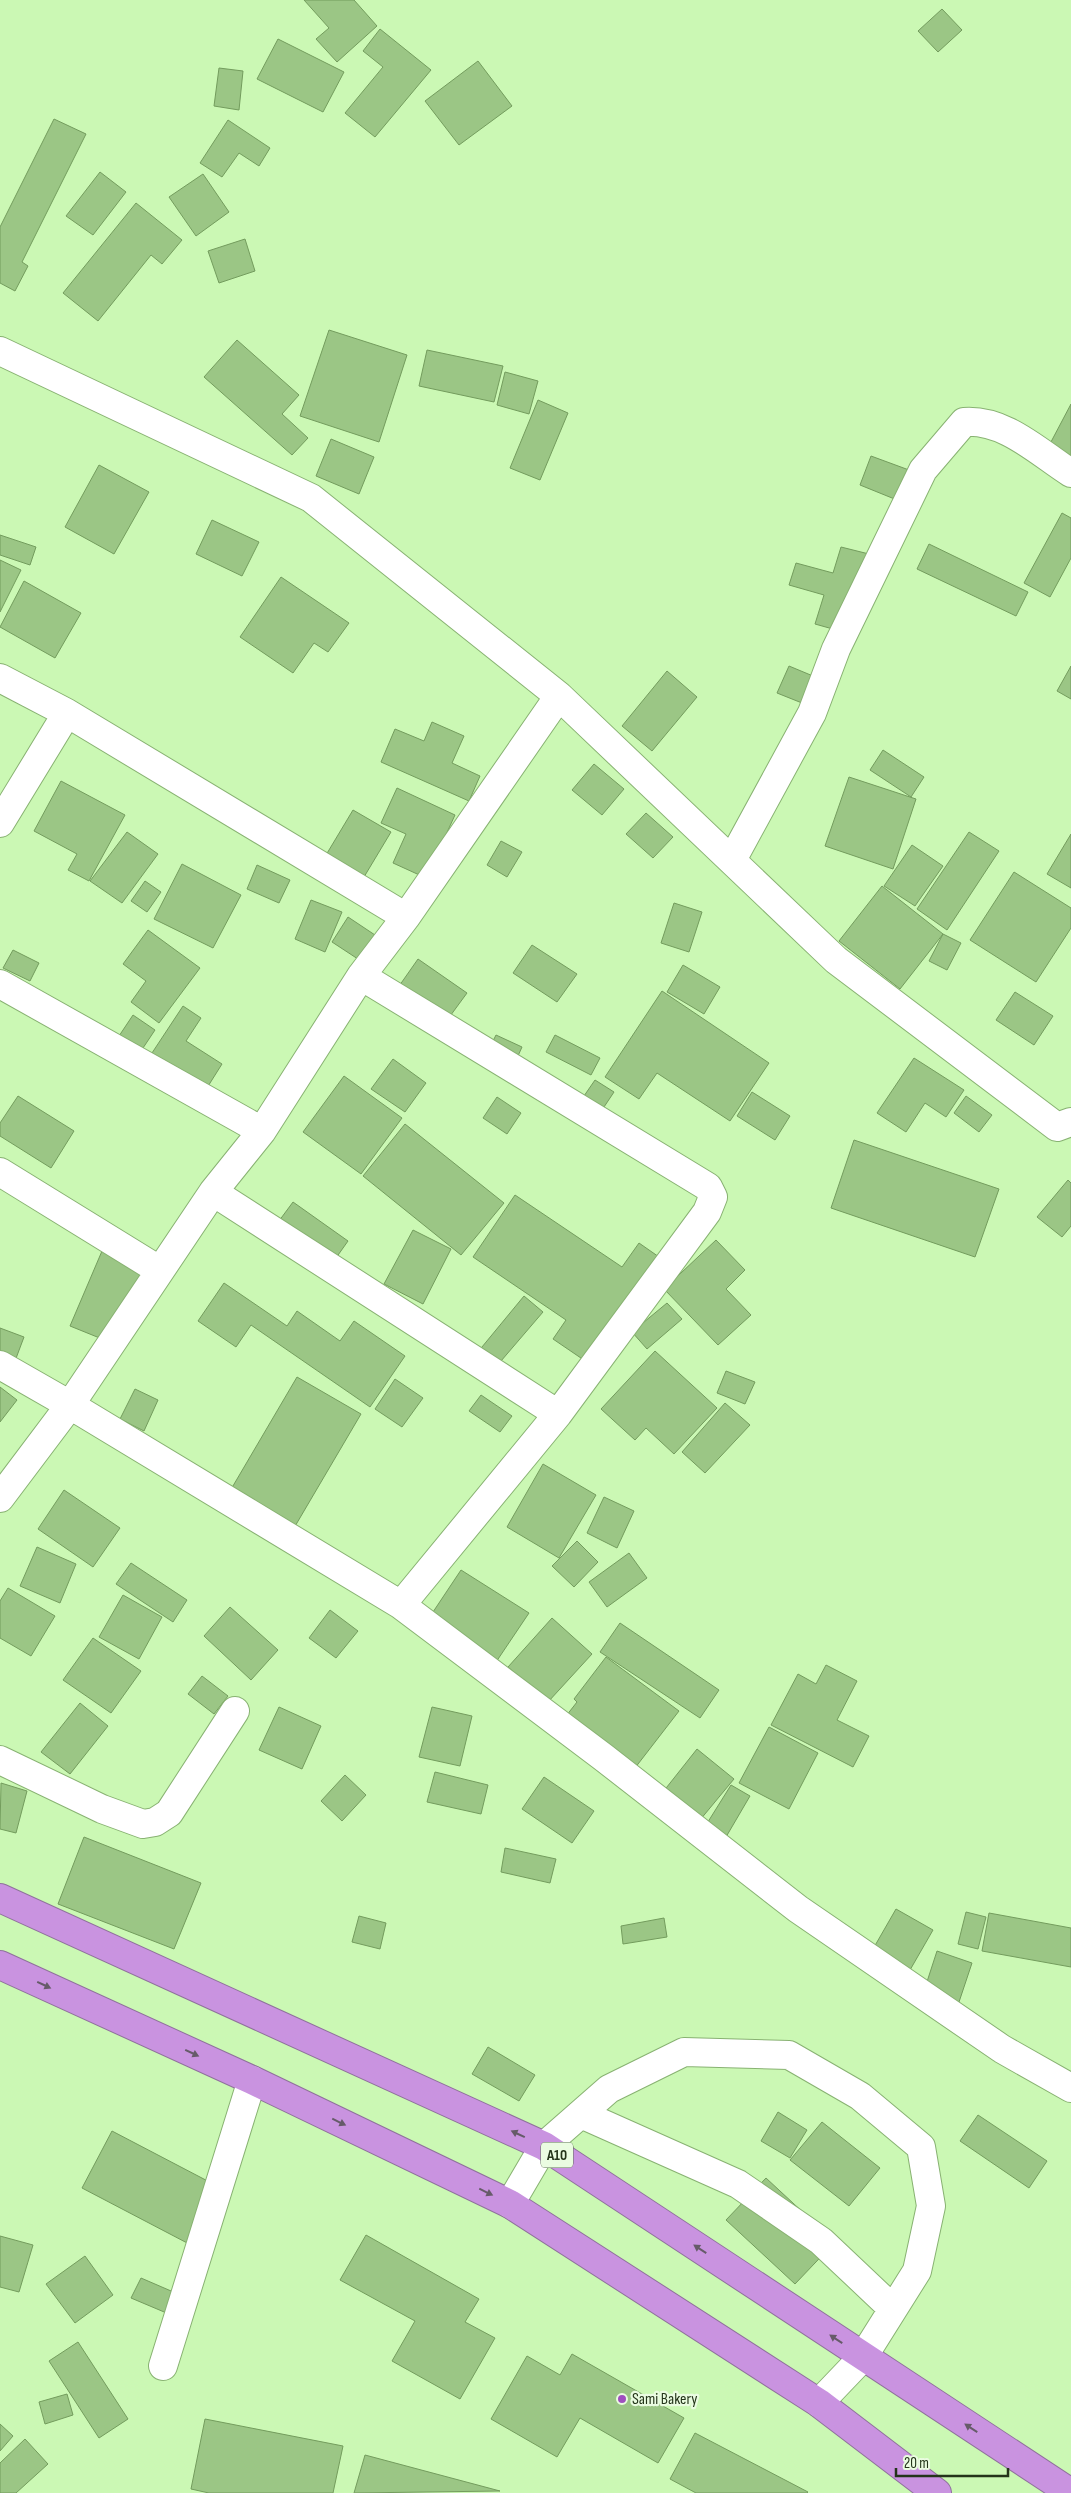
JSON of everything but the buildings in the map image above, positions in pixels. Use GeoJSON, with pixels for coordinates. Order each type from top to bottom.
{"type":"FeatureCollection","features":[{"type":"Feature","properties":{"kind":"highway","name":"A10"},"geometry":{"type":"LineString","coordinates":[[0,1898],[544,2146],[1071,2493]]}},
{"type":"Feature","properties":{"kind":"highway"},"geometry":{"type":"LineString","coordinates":[[0,1965],[252,2080],[510,2204],[819,2403],[937,2493]]}},
{"type":"Feature","properties":{"kind":"street"},"geometry":{"type":"LineString","coordinates":[[0,352],[312,498],[559,696],[836,960],[1057,1127],[1071,1122]]}},
{"type":"Feature","properties":{"kind":"street"},"geometry":{"type":"LineString","coordinates":[[732,860],[812,713],[836,649],[923,470],[964,422],[979,421],[1000,426],[1071,474]]}},
{"type":"Feature","properties":{"kind":"street"},"geometry":{"type":"LineString","coordinates":[[0,678],[67,713],[406,917]]}},
{"type":"Feature","properties":{"kind":"street"},"geometry":{"type":"LineString","coordinates":[[0,1498],[70,1405],[158,1270],[213,1192],[262,1131],[361,976],[406,917],[559,696]]}},
{"type":"Feature","properties":{"kind":"street"},"geometry":{"type":"LineString","coordinates":[[0,823],[67,713]]}},
{"type":"Feature","properties":{"kind":"street"},"geometry":{"type":"LineString","coordinates":[[361,976],[708,1187],[713,1197],[708,1212],[558,1414],[401,1605]]}},
{"type":"Feature","properties":{"kind":"street"},"geometry":{"type":"LineString","coordinates":[[0,984],[262,1131]]}},
{"type":"Feature","properties":{"kind":"street"},"geometry":{"type":"LineString","coordinates":[[0,1172],[158,1270]]}},
{"type":"Feature","properties":{"kind":"street"},"geometry":{"type":"LineString","coordinates":[[213,1192],[558,1414]]}},
{"type":"Feature","properties":{"kind":"street"},"geometry":{"type":"LineString","coordinates":[[0,1365],[70,1405],[401,1605],[604,1757],[798,1909],[1002,2049],[1071,2088]]}},
{"type":"Feature","properties":{"kind":"street"},"geometry":{"type":"LineString","coordinates":[[0,1760],[102,1809],[143,1824],[155,1822],[169,1813],[235,1711]]}},
{"type":"Feature","properties":{"kind":"street"},"geometry":{"type":"LineString","coordinates":[[510,2204],[544,2146],[609,2089],[684,2052],[789,2055],[860,2096],[920,2147],[931,2206],[918,2271],[863,2356],[819,2403]]}},
{"type":"Feature","properties":{"kind":"street"},"geometry":{"type":"LineString","coordinates":[[163,2366],[252,2080]]}},
{"type":"Feature","properties":{"kind":"street"},"geometry":{"type":"LineString","coordinates":[[582,2114],[738,2184],[822,2241],[893,2309]]}},
{"type":"Feature","properties":{"kind":"place","name":"Sami Bakery"},"geometry":{"type":"Point","coordinates":[622,2399]}}]}
